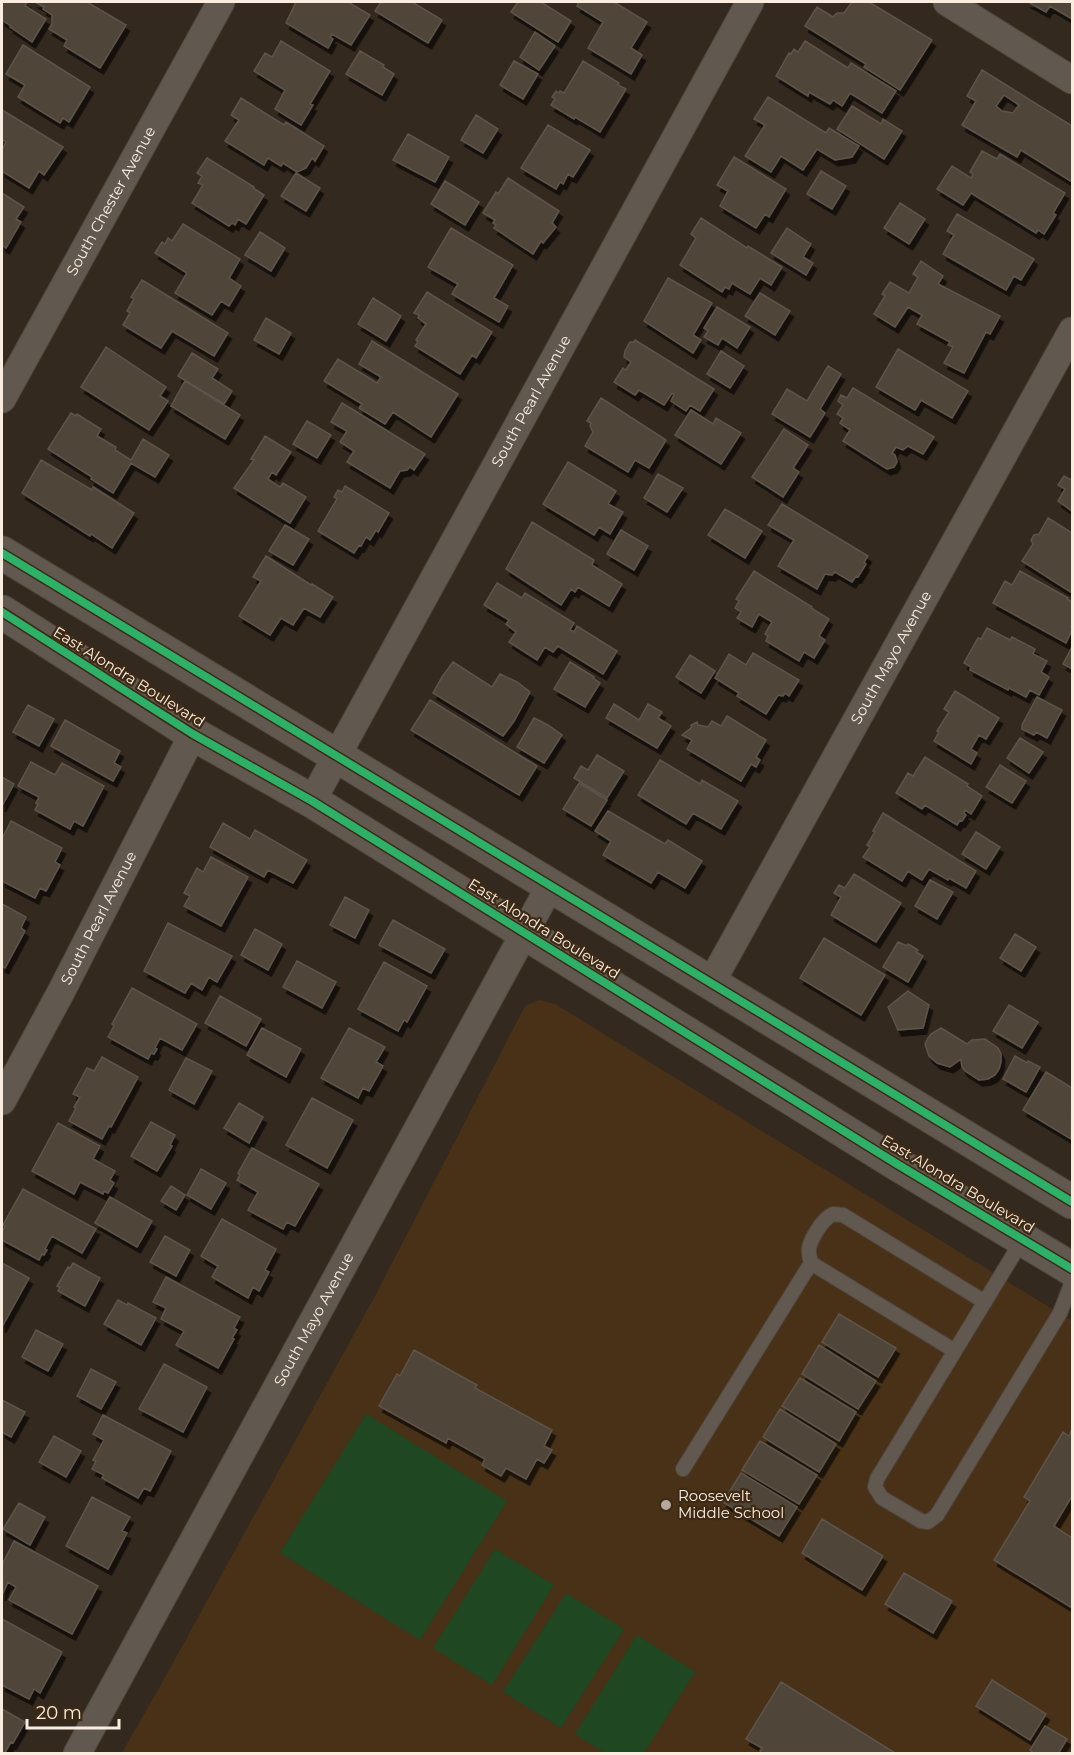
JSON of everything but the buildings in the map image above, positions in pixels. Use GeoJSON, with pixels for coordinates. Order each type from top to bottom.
{"type":"FeatureCollection","features":[{"type":"Feature","properties":{"kind":"main road"},"geometry":{"type":"LineString","coordinates":[[2,553],[1072,1202]]}},
{"type":"Feature","properties":{"kind":"main road","name":"East Alondra Boulevard"},"geometry":{"type":"LineString","coordinates":[[2,612],[193,734],[312,801],[897,1164],[1072,1269]]}},
{"type":"Feature","properties":{"kind":"street","name":"South Chester Avenue"},"geometry":{"type":"LineString","coordinates":[[2,399],[221,2]]}},
{"type":"Feature","properties":{"kind":"street","name":"South Pearl Avenue"},"geometry":{"type":"LineString","coordinates":[[312,801],[750,2]]}},
{"type":"Feature","properties":{"kind":"street"},"geometry":{"type":"LineString","coordinates":[[947,2],[1072,80]]}},
{"type":"Feature","properties":{"kind":"street","name":"South Mayo Avenue"},"geometry":{"type":"LineString","coordinates":[[711,983],[1072,331]]}},
{"type":"Feature","properties":{"kind":"street","name":"South Pearl Avenue"},"geometry":{"type":"LineString","coordinates":[[2,1101],[61,992],[193,734]]}},
{"type":"Feature","properties":{"kind":"street","name":"South Mayo Avenue"},"geometry":{"type":"LineString","coordinates":[[77,1754],[550,886]]}},
{"type":"Feature","properties":{"kind":"lane"},"geometry":{"type":"LineString","coordinates":[[683,1469],[811,1263],[810,1245],[825,1219],[833,1214],[843,1215],[985,1302]]}},
{"type":"Feature","properties":{"kind":"lane"},"geometry":{"type":"LineString","coordinates":[[1023,1239],[875,1483],[877,1492],[882,1498],[916,1518],[928,1522],[937,1515],[1060,1313],[1072,1282]]}},
{"type":"Feature","properties":{"kind":"lane"},"geometry":{"type":"LineString","coordinates":[[811,1263],[955,1351]]}},
{"type":"Feature","properties":{"kind":"shaded area","name":"Roosevelt Middle School"},"geometry":{"type":"Polygon","coordinates":[[[539,1000],[555,1004],[1072,1321],[1072,1753],[121,1754],[375,1296],[525,1006],[539,1000]]]}},
{"type":"Feature","properties":{"kind":"green space"},"geometry":{"type":"Polygon","coordinates":[[[366,1414],[507,1501],[420,1640],[280,1553],[366,1414]]]}},
{"type":"Feature","properties":{"kind":"green space"},"geometry":{"type":"Polygon","coordinates":[[[495,1549],[554,1585],[492,1685],[433,1648],[495,1549]]]}},
{"type":"Feature","properties":{"kind":"green space"},"geometry":{"type":"Polygon","coordinates":[[[566,1593],[624,1629],[561,1728],[503,1692],[566,1593]]]}},
{"type":"Feature","properties":{"kind":"green space"},"geometry":{"type":"Polygon","coordinates":[[[637,1635],[695,1672],[644,1753],[605,1753],[575,1734],[637,1635]]]}},
{"type":"Feature","properties":{"kind":"cycle path"},"geometry":{"type":"LineString","coordinates":[[2,553],[1072,1202]]}},
{"type":"Feature","properties":{"kind":"cycle path"},"geometry":{"type":"LineString","coordinates":[[2,612],[193,734],[312,801],[897,1164],[1072,1269]]}},
{"type":"Feature","properties":{"kind":"place","name":"Roosevelt Middle School"},"geometry":{"type":"Point","coordinates":[666,1505]}}]}
